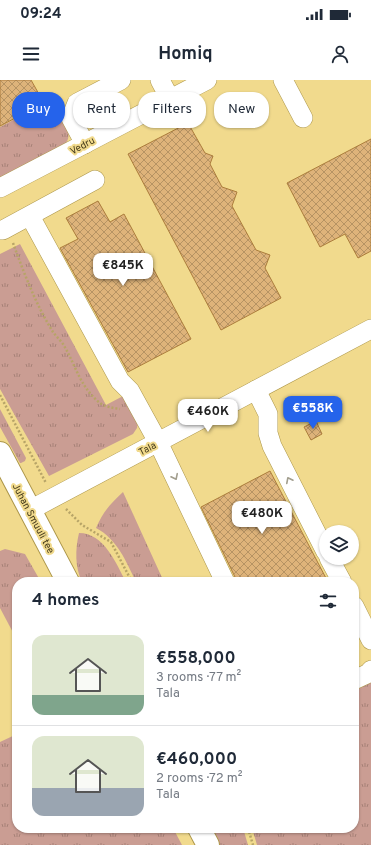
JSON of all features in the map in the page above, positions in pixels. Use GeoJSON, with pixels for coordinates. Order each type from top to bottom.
{"type":"FeatureCollection","features":[{"type":"Feature","properties":{"kind":"main road","name":"Juhan Smuuli tee"},"geometry":{"type":"LineString","coordinates":[[0,453],[65,577]]}},
{"type":"Feature","properties":{"kind":"main road"},"geometry":{"type":"LineString","coordinates":[[202,833],[208,845]]}},
{"type":"Feature","properties":{"kind":"street"},"geometry":{"type":"LineString","coordinates":[[85,144],[71,118],[77,104],[121,80]]}},
{"type":"Feature","properties":{"kind":"street"},"geometry":{"type":"LineString","coordinates":[[160,80],[166,92]]}},
{"type":"Feature","properties":{"kind":"street","name":"Vedru"},"geometry":{"type":"LineString","coordinates":[[184,92],[207,80]]}},
{"type":"Feature","properties":{"kind":"street"},"geometry":{"type":"LineString","coordinates":[[283,80],[303,118]]}},
{"type":"Feature","properties":{"kind":"street","name":"Vedru"},"geometry":{"type":"LineString","coordinates":[[0,188],[138,116]]}},
{"type":"Feature","properties":{"kind":"street"},"geometry":{"type":"LineString","coordinates":[[4,229],[95,180]]}},
{"type":"Feature","properties":{"kind":"street"},"geometry":{"type":"LineString","coordinates":[[30,216],[120,381],[130,391],[158,442],[223,577]]}},
{"type":"Feature","properties":{"kind":"street","name":"Tala"},"geometry":{"type":"LineString","coordinates":[[30,510],[371,329]]}},
{"type":"Feature","properties":{"kind":"street"},"geometry":{"type":"LineString","coordinates":[[256,390],[268,414],[268,433],[272,446],[319,538]]}},
{"type":"Feature","properties":{"kind":"street"},"geometry":{"type":"LineString","coordinates":[[333,565],[339,577]]}},
{"type":"Feature","properties":{"kind":"street"},"geometry":{"type":"LineString","coordinates":[[359,616],[371,640]]}},
{"type":"Feature","properties":{"kind":"street"},"geometry":{"type":"LineString","coordinates":[[359,678],[369,673],[371,670]]}},
{"type":"Feature","properties":{"kind":"path"},"geometry":{"type":"LineString","coordinates":[[4,229],[37,302],[53,332],[63,344],[80,380],[88,392],[106,407],[142,413]]}},
{"type":"Feature","properties":{"kind":"path"},"geometry":{"type":"LineString","coordinates":[[249,833],[253,845]]}},
{"type":"Feature","properties":{"kind":"green space"},"geometry":{"type":"Polygon","coordinates":[[[12,121],[12,128],[65,128],[65,121],[68,138],[66,143],[0,178],[0,127],[12,121]]]}},
{"type":"Feature","properties":{"kind":"green space"},"geometry":{"type":"Polygon","coordinates":[[[20,244],[106,405],[125,395],[138,422],[137,428],[133,434],[49,476],[0,389],[0,254],[20,244]]]}},
{"type":"Feature","properties":{"kind":"green space"},"geometry":{"type":"Polygon","coordinates":[[[0,409],[26,458],[25,461],[21,463],[0,427],[0,409]]]}},
{"type":"Feature","properties":{"kind":"green space"},"geometry":{"type":"Polygon","coordinates":[[[123,492],[162,577],[133,577],[115,544],[110,538],[96,528],[101,517],[114,500],[123,492]]]}},
{"type":"Feature","properties":{"kind":"green space"},"geometry":{"type":"Polygon","coordinates":[[[79,533],[88,534],[95,538],[108,550],[123,577],[80,577],[76,558],[79,533]]]}},
{"type":"Feature","properties":{"kind":"green space"},"geometry":{"type":"Polygon","coordinates":[[[5,549],[25,554],[38,577],[12,577],[12,631],[0,608],[0,551],[5,549]]]}},
{"type":"Feature","properties":{"kind":"green space"},"geometry":{"type":"Polygon","coordinates":[[[371,681],[371,845],[257,845],[253,833],[359,833],[359,689],[371,681]]]}},
{"type":"Feature","properties":{"kind":"green space"},"geometry":{"type":"Polygon","coordinates":[[[12,736],[12,833],[176,833],[182,845],[0,845],[0,742],[12,736]]]}},
{"type":"Feature","properties":{"kind":"green space"},"geometry":{"type":"Polygon","coordinates":[[[214,833],[244,833],[248,845],[220,845],[214,833]]]}},
{"type":"Feature","properties":{"kind":"building"},"geometry":{"type":"Polygon","coordinates":[[[0,80],[31,80],[38,92],[12,92],[12,120],[0,126],[0,80]]]}},
{"type":"Feature","properties":{"kind":"building"},"geometry":{"type":"Polygon","coordinates":[[[178,128],[191,128],[205,153],[213,156],[210,164],[222,187],[237,192],[232,206],[256,250],[270,255],[265,268],[281,298],[221,330],[128,154],[178,128]]]}},
{"type":"Feature","properties":{"kind":"building"},"geometry":{"type":"Polygon","coordinates":[[[371,139],[371,251],[358,258],[345,234],[320,247],[287,183],[371,139]]]}},
{"type":"Feature","properties":{"kind":"building"},"geometry":{"type":"Polygon","coordinates":[[[98,201],[110,222],[124,214],[191,339],[128,372],[60,248],[78,239],[66,218],[98,201]]]}},
{"type":"Feature","properties":{"kind":"building"},"geometry":{"type":"Polygon","coordinates":[[[316,421],[322,434],[311,440],[304,427],[316,421]]]}},
{"type":"Feature","properties":{"kind":"building"},"geometry":{"type":"Polygon","coordinates":[[[270,471],[325,577],[235,577],[201,507],[270,471]]]}}]}
